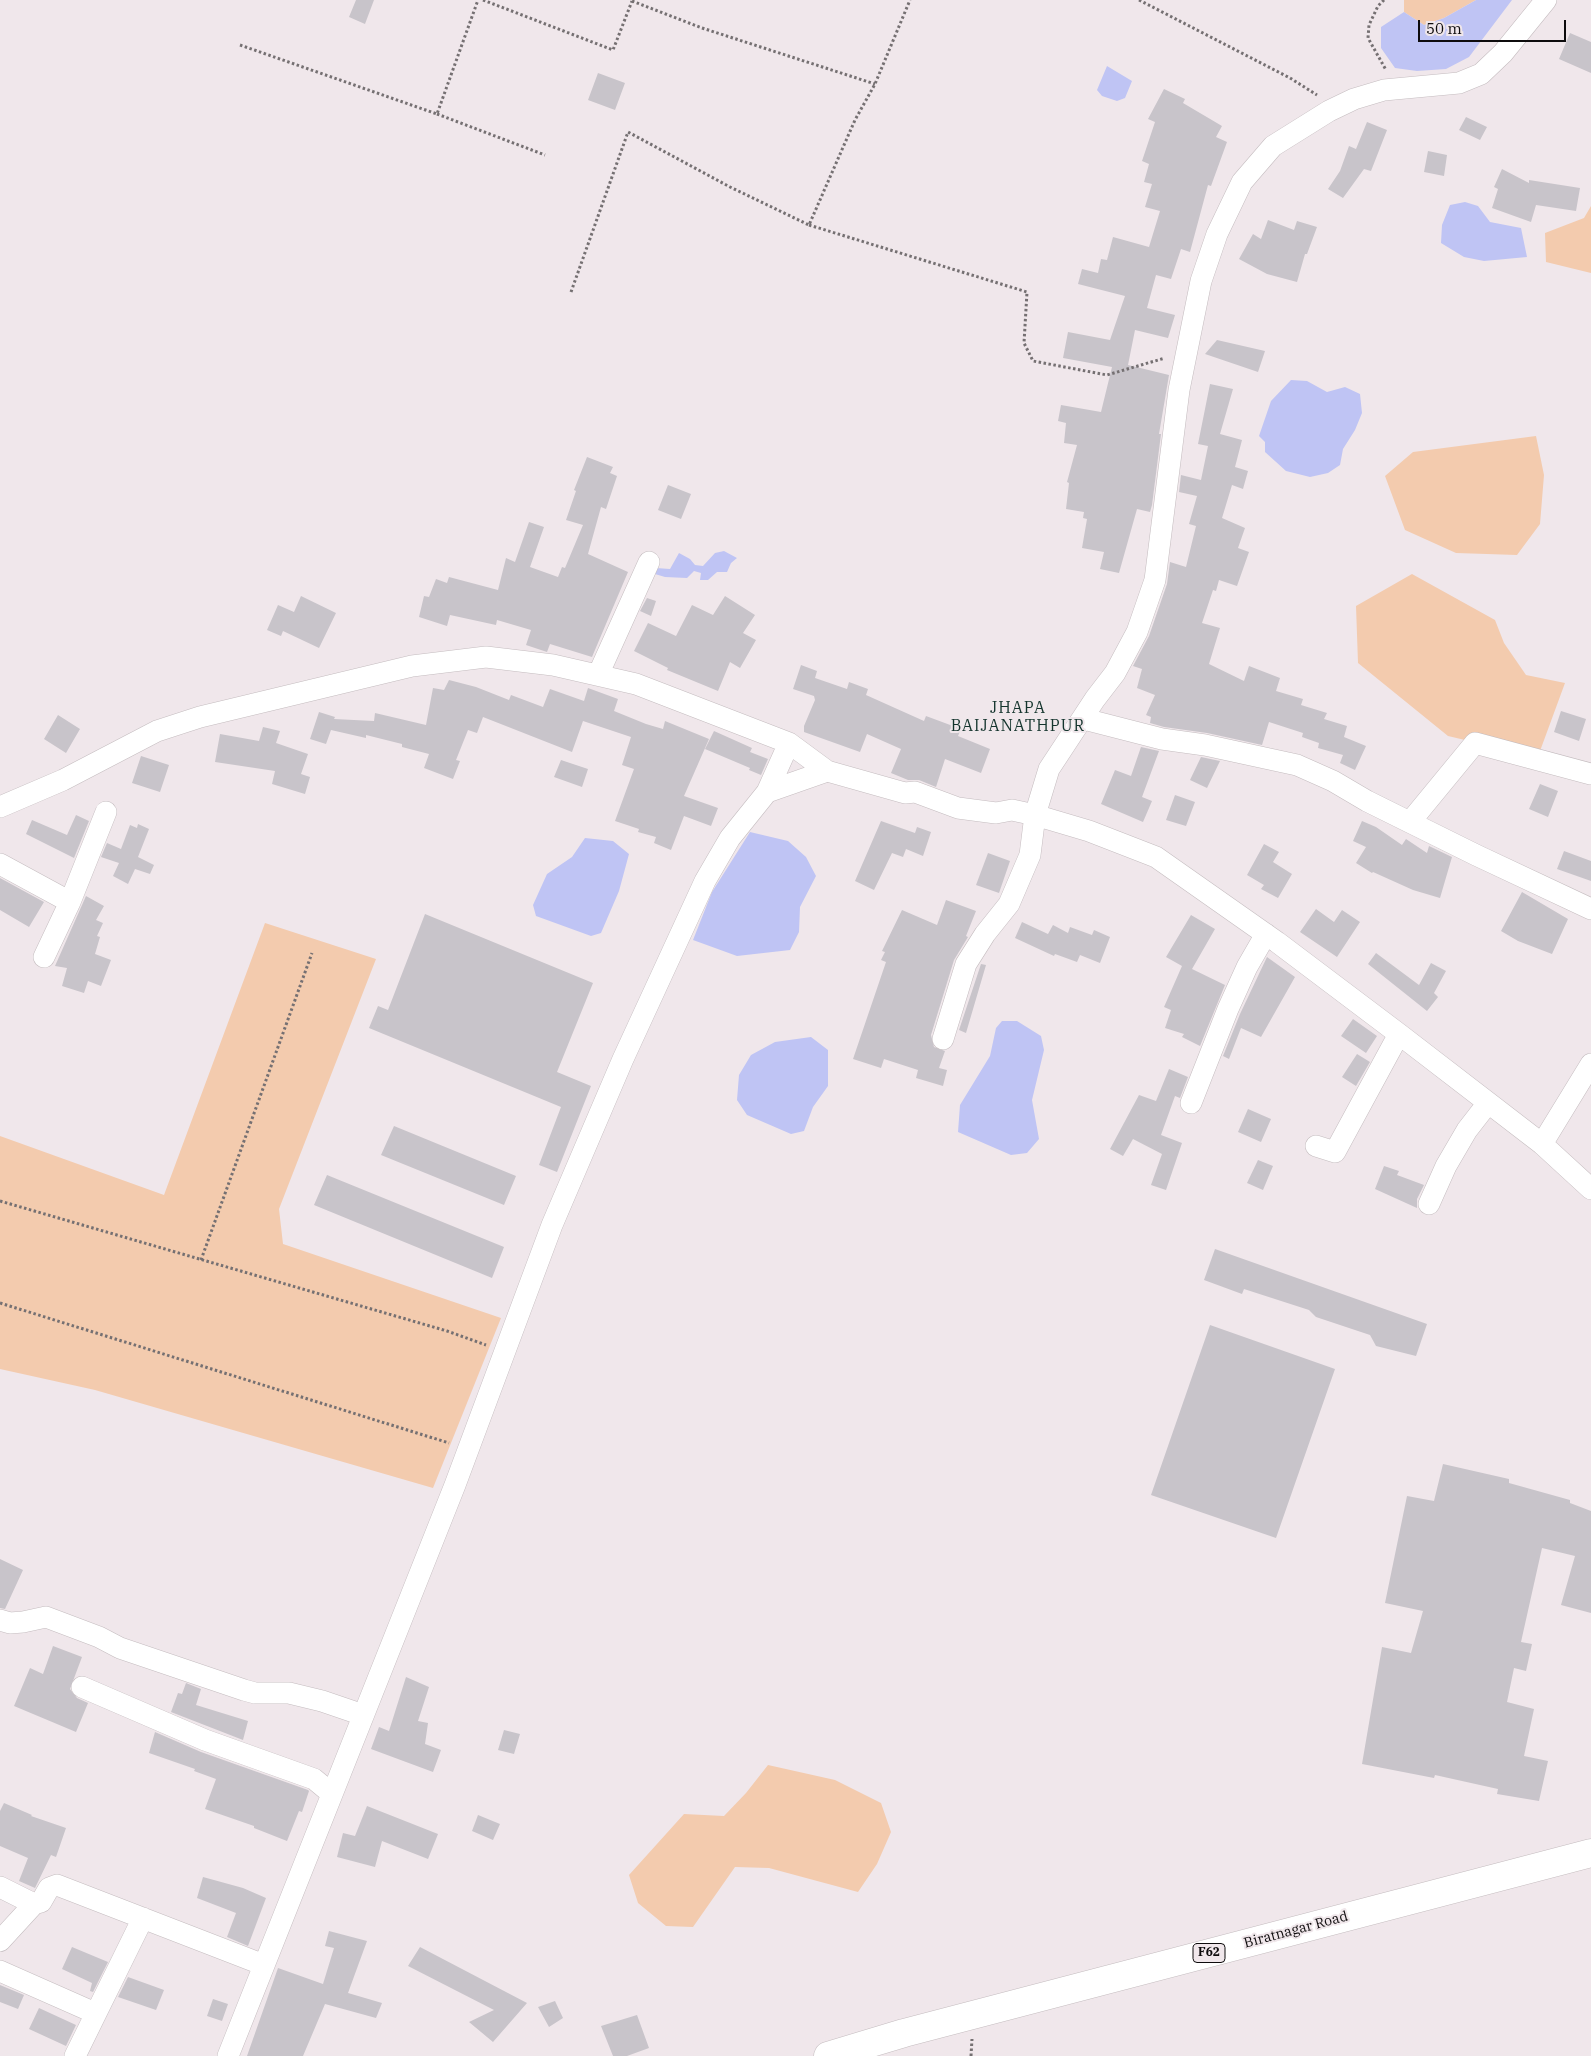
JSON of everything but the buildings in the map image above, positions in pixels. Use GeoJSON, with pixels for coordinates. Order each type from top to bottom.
{"type":"FeatureCollection","features":[{"type":"Feature","properties":{"kind":"main road","name":"Biratnagar Road"},"geometry":{"type":"LineString","coordinates":[[828,2056],[904,2033],[1591,1853]]}},
{"type":"Feature","properties":{"kind":"street"},"geometry":{"type":"LineString","coordinates":[[943,1039],[966,964],[985,934],[1009,904],[1030,855],[1035,815],[1049,769],[1084,719],[1095,699],[1115,673],[1137,632],[1155,580],[1187,350],[1202,281],[1217,234],[1242,182],[1273,146],[1321,116],[1354,99],[1394,89],[1459,83],[1481,74],[1503,53],[1546,0]]}},
{"type":"Feature","properties":{"kind":"street"},"geometry":{"type":"LineString","coordinates":[[598,675],[649,562]]}},
{"type":"Feature","properties":{"kind":"street"},"geometry":{"type":"LineString","coordinates":[[0,807],[63,780],[157,731],[200,717],[412,666],[486,657],[553,665],[636,684],[789,743],[826,771],[905,793],[915,792],[958,808],[996,813],[1012,810],[1035,815],[1089,831],[1156,857],[1266,934],[1399,1034],[1542,1144],[1591,1189]]}},
{"type":"Feature","properties":{"kind":"street"},"geometry":{"type":"LineString","coordinates":[[1084,719],[1162,739],[1205,745],[1297,765],[1333,781],[1366,801],[1591,909]]}},
{"type":"Feature","properties":{"kind":"street"},"geometry":{"type":"LineString","coordinates":[[228,2056],[468,1450],[552,1225],[623,1060],[701,889],[730,838],[767,792],[789,743]]}},
{"type":"Feature","properties":{"kind":"street"},"geometry":{"type":"LineString","coordinates":[[1410,822],[1475,743],[1591,774]]}},
{"type":"Feature","properties":{"kind":"street"},"geometry":{"type":"LineString","coordinates":[[767,792],[826,771]]}},
{"type":"Feature","properties":{"kind":"street"},"geometry":{"type":"LineString","coordinates":[[44,957],[70,902],[106,812]]}},
{"type":"Feature","properties":{"kind":"street"},"geometry":{"type":"LineString","coordinates":[[0,864],[70,902]]}},
{"type":"Feature","properties":{"kind":"street"},"geometry":{"type":"LineString","coordinates":[[1191,1103],[1236,992],[1266,934]]}},
{"type":"Feature","properties":{"kind":"street"},"geometry":{"type":"LineString","coordinates":[[1316,1146],[1335,1152],[1399,1034]]}},
{"type":"Feature","properties":{"kind":"street"},"geometry":{"type":"LineString","coordinates":[[1542,1144],[1591,1064]]}},
{"type":"Feature","properties":{"kind":"street"},"geometry":{"type":"LineString","coordinates":[[1429,1204],[1446,1166],[1462,1137],[1488,1102]]}},
{"type":"Feature","properties":{"kind":"street"},"geometry":{"type":"LineString","coordinates":[[0,1620],[10,1623],[46,1617],[120,1648],[244,1690],[255,1693],[289,1693],[322,1701],[363,1715]]}},
{"type":"Feature","properties":{"kind":"street"},"geometry":{"type":"LineString","coordinates":[[82,1687],[205,1740],[314,1779],[332,1794]]}},
{"type":"Feature","properties":{"kind":"street"},"geometry":{"type":"LineString","coordinates":[[0,1941],[34,1904],[41,1902],[49,1888],[57,1885],[264,1965]]}},
{"type":"Feature","properties":{"kind":"street"},"geometry":{"type":"LineString","coordinates":[[0,1887],[34,1904]]}},
{"type":"Feature","properties":{"kind":"street"},"geometry":{"type":"LineString","coordinates":[[75,2056],[112,1985],[143,1918]]}},
{"type":"Feature","properties":{"kind":"street"},"geometry":{"type":"LineString","coordinates":[[0,1972],[96,2013]]}},
{"type":"Feature","properties":{"kind":"path"},"geometry":{"type":"LineString","coordinates":[[437,114],[478,0]]}},
{"type":"Feature","properties":{"kind":"path"},"geometry":{"type":"LineString","coordinates":[[483,0],[613,50],[632,1],[702,28],[874,84]]}},
{"type":"Feature","properties":{"kind":"path"},"geometry":{"type":"LineString","coordinates":[[809,225],[855,120],[874,84],[910,0]]}},
{"type":"Feature","properties":{"kind":"path"},"geometry":{"type":"LineString","coordinates":[[1139,0],[1290,78],[1311,91],[1325,100],[1321,116]]}},
{"type":"Feature","properties":{"kind":"path"},"geometry":{"type":"LineString","coordinates":[[1384,0],[1378,6],[1369,25],[1368,38],[1384,66],[1394,89]]}},
{"type":"Feature","properties":{"kind":"path"},"geometry":{"type":"LineString","coordinates":[[240,44],[437,114],[545,155]]}},
{"type":"Feature","properties":{"kind":"path"},"geometry":{"type":"LineString","coordinates":[[571,292],[628,132],[730,187],[809,225],[1027,292],[1024,343],[1033,361],[1107,374],[1147,364],[1187,350]]}},
{"type":"Feature","properties":{"kind":"path"},"geometry":{"type":"LineString","coordinates":[[201,1260],[312,953]]}},
{"type":"Feature","properties":{"kind":"path"},"geometry":{"type":"LineString","coordinates":[[0,1201],[455,1333],[491,1348],[503,1358]]}},
{"type":"Feature","properties":{"kind":"path"},"geometry":{"type":"LineString","coordinates":[[0,1303],[468,1450]]}},
{"type":"Feature","properties":{"kind":"shaded area"},"geometry":{"type":"Polygon","coordinates":[[[1404,0],[1476,0],[1444,18],[1424,25],[1404,12],[1404,0]]]}},
{"type":"Feature","properties":{"kind":"shaded area"},"geometry":{"type":"Polygon","coordinates":[[[1591,206],[1591,273],[1546,262],[1545,233],[1584,218],[1591,206]]]}},
{"type":"Feature","properties":{"kind":"shaded area"},"geometry":{"type":"Polygon","coordinates":[[[1536,436],[1544,475],[1540,524],[1517,555],[1456,553],[1405,530],[1385,476],[1413,452],[1536,436]]]}},
{"type":"Feature","properties":{"kind":"shaded area"},"geometry":{"type":"Polygon","coordinates":[[[1412,574],[1495,620],[1504,643],[1526,675],[1565,683],[1540,751],[1448,736],[1358,663],[1356,606],[1412,574]]]}},
{"type":"Feature","properties":{"kind":"shaded area"},"geometry":{"type":"Polygon","coordinates":[[[265,923],[376,959],[279,1209],[283,1244],[501,1318],[433,1488],[95,1390],[0,1369],[0,1136],[164,1195],[265,923]]]}},
{"type":"Feature","properties":{"kind":"shaded area"},"geometry":{"type":"Polygon","coordinates":[[[768,1765],[835,1780],[881,1803],[891,1832],[877,1864],[858,1892],[769,1868],[735,1867],[693,1927],[666,1926],[638,1903],[629,1875],[684,1814],[724,1816],[746,1793],[768,1765]]]}},
{"type":"Feature","properties":{"kind":"water"},"geometry":{"type":"Polygon","coordinates":[[[1476,0],[1512,0],[1469,57],[1446,69],[1417,71],[1395,68],[1381,48],[1381,27],[1404,12],[1424,25],[1444,18],[1476,0]]]}},
{"type":"Feature","properties":{"kind":"water"},"geometry":{"type":"Polygon","coordinates":[[[1107,66],[1132,81],[1125,98],[1117,101],[1102,96],[1097,90],[1107,66]]]}},
{"type":"Feature","properties":{"kind":"water"},"geometry":{"type":"Polygon","coordinates":[[[1465,202],[1478,206],[1490,222],[1521,228],[1527,257],[1484,261],[1464,257],[1441,243],[1442,225],[1450,205],[1465,202]]]}},
{"type":"Feature","properties":{"kind":"water"},"geometry":{"type":"Polygon","coordinates":[[[1291,380],[1307,381],[1327,392],[1345,387],[1360,394],[1362,413],[1355,430],[1343,449],[1340,465],[1328,473],[1310,477],[1286,471],[1265,452],[1265,442],[1259,436],[1271,401],[1291,380]]]}},
{"type":"Feature","properties":{"kind":"water"},"geometry":{"type":"Polygon","coordinates":[[[724,551],[737,558],[731,563],[727,572],[717,572],[708,580],[700,580],[701,573],[694,571],[687,578],[665,577],[655,574],[656,568],[670,569],[679,553],[690,559],[695,565],[703,566],[715,553],[724,551]]]}},
{"type":"Feature","properties":{"kind":"water"},"geometry":{"type":"Polygon","coordinates":[[[750,832],[788,841],[806,857],[816,876],[800,907],[799,932],[790,950],[737,956],[693,940],[712,892],[750,832]]]}},
{"type":"Feature","properties":{"kind":"water"},"geometry":{"type":"Polygon","coordinates":[[[585,838],[613,841],[629,854],[619,891],[601,933],[591,936],[536,916],[533,905],[547,874],[572,857],[585,838]]]}},
{"type":"Feature","properties":{"kind":"water"},"geometry":{"type":"Polygon","coordinates":[[[1002,1021],[1017,1021],[1041,1036],[1044,1050],[1032,1100],[1039,1139],[1027,1153],[1011,1155],[958,1132],[960,1105],[990,1056],[996,1028],[1002,1021]]]}},
{"type":"Feature","properties":{"kind":"water"},"geometry":{"type":"Polygon","coordinates":[[[811,1037],[828,1050],[828,1086],[813,1107],[804,1131],[791,1134],[747,1115],[737,1100],[739,1075],[751,1055],[775,1042],[811,1037]]]}},
{"type":"Feature","properties":{"kind":"district","name":"JHAPA BAIJANATHPUR"},"geometry":{"type":"Point","coordinates":[1018,717]}}]}
